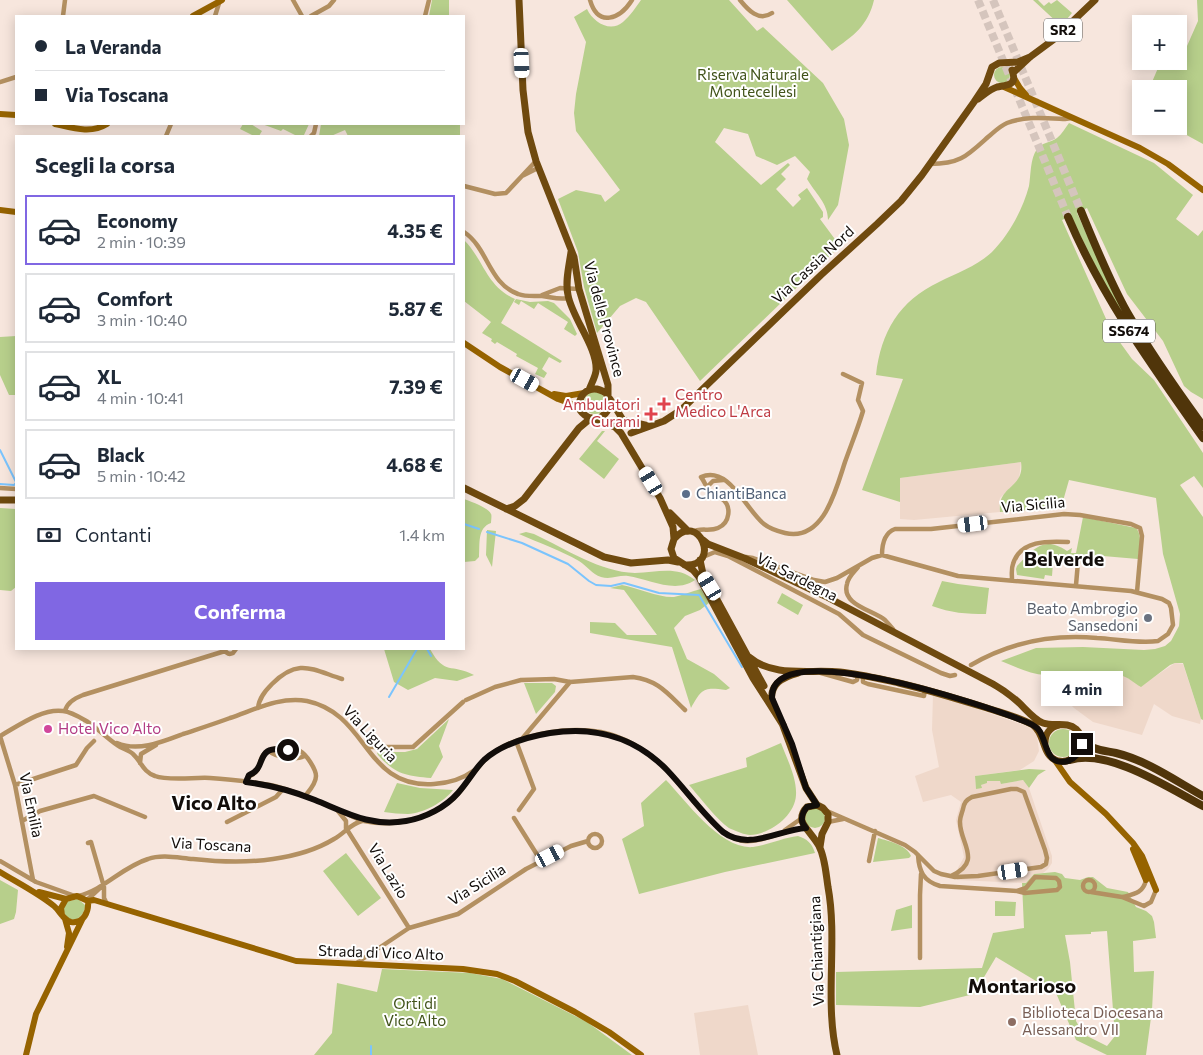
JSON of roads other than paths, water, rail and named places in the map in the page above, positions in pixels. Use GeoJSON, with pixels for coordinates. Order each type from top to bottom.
{"type":"FeatureCollection","features":[{"type":"Feature","properties":{"kind":"highway","name":"SS674"},"geometry":{"type":"LineString","coordinates":[[1081,211],[1126,310],[1154,357],[1203,426]]}},
{"type":"Feature","properties":{"kind":"highway","name":"SS674"},"geometry":{"type":"LineString","coordinates":[[1068,217],[1094,273],[1116,311],[1203,438]]}},
{"type":"Feature","properties":{"kind":"highway"},"geometry":{"type":"LineString","coordinates":[[1081,739],[1091,748],[1121,754],[1139,761],[1203,796]]}},
{"type":"Feature","properties":{"kind":"highway"},"geometry":{"type":"LineString","coordinates":[[1070,760],[1088,757],[1119,764],[1203,806]]}},
{"type":"Feature","properties":{"kind":"main road","name":"Via delle Province"},"geometry":{"type":"LineString","coordinates":[[519,0],[525,112],[528,132],[537,164],[571,250],[579,289],[608,385],[608,397]]}},
{"type":"Feature","properties":{"kind":"main road","name":"SR2"},"geometry":{"type":"LineString","coordinates":[[1004,63],[1018,62],[1030,57],[1054,40],[1095,0]]}},
{"type":"Feature","properties":{"kind":"main road","name":"SR2"},"geometry":{"type":"LineString","coordinates":[[1014,75],[1030,57]]}},
{"type":"Feature","properties":{"kind":"main road","name":"Via Cassia Nord"},"geometry":{"type":"LineString","coordinates":[[631,433],[667,420],[688,404],[821,275],[884,218],[910,190],[930,164],[974,102],[992,67],[999,63],[1004,63]]}},
{"type":"Feature","properties":{"kind":"main road"},"geometry":{"type":"LineString","coordinates":[[1004,63],[1010,66],[1014,75]]}},
{"type":"Feature","properties":{"kind":"main road"},"geometry":{"type":"LineString","coordinates":[[990,74],[993,84],[1001,87]]}},
{"type":"Feature","properties":{"kind":"main road","name":"Via Cassia Nord"},"geometry":{"type":"LineString","coordinates":[[974,102],[1010,84],[1014,75]]}},
{"type":"Feature","properties":{"kind":"main road","name":"Via delle Province"},"geometry":{"type":"LineString","coordinates":[[571,250],[568,276],[563,288],[586,337],[595,364],[595,375],[587,391]]}},
{"type":"Feature","properties":{"kind":"main road"},"geometry":{"type":"LineString","coordinates":[[579,428],[580,398],[587,391],[598,389],[608,397],[619,417],[625,422],[631,433],[631,448]]}},
{"type":"Feature","properties":{"kind":"main road"},"geometry":{"type":"LineString","coordinates":[[506,509],[515,506],[524,499],[579,428],[606,413],[609,408],[608,397]]}},
{"type":"Feature","properties":{"kind":"main road"},"geometry":{"type":"LineString","coordinates":[[581,410],[620,431],[665,507],[673,527],[674,539],[671,549],[656,561]]}},
{"type":"Feature","properties":{"kind":"main road"},"geometry":{"type":"LineString","coordinates":[[596,419],[614,423],[631,433]]}},
{"type":"Feature","properties":{"kind":"main road"},"geometry":{"type":"LineString","coordinates":[[625,422],[649,426]]}},
{"type":"Feature","properties":{"kind":"main road"},"geometry":{"type":"LineString","coordinates":[[465,488],[612,560],[631,563],[656,561],[692,565],[701,559]]}},
{"type":"Feature","properties":{"kind":"main road"},"geometry":{"type":"LineString","coordinates":[[521,517],[524,499]]}},
{"type":"Feature","properties":{"kind":"main road"},"geometry":{"type":"LineString","coordinates":[[0,500],[15,500]]}},
{"type":"Feature","properties":{"kind":"main road"},"geometry":{"type":"LineString","coordinates":[[665,507],[690,532],[708,544],[744,558],[894,630],[999,687],[1042,723],[1072,726],[1080,734],[1082,744],[1078,754],[1070,760],[1059,761],[1046,751],[1040,731],[1029,723],[998,712],[925,690],[860,675],[777,670],[760,666],[749,658]]}},
{"type":"Feature","properties":{"kind":"main road"},"geometry":{"type":"LineString","coordinates":[[674,539],[680,533],[690,532]]}},
{"type":"Feature","properties":{"kind":"main road"},"geometry":{"type":"LineString","coordinates":[[703,539],[705,546],[701,559],[703,574],[783,725]]}},
{"type":"Feature","properties":{"kind":"main road"},"geometry":{"type":"LineString","coordinates":[[671,549],[674,558],[699,576],[753,678],[760,684],[772,702],[792,744],[806,788],[807,807],[802,814],[802,818]]}},
{"type":"Feature","properties":{"kind":"main road"},"geometry":{"type":"LineString","coordinates":[[760,684],[769,673],[777,670]]}},
{"type":"Feature","properties":{"kind":"main road"},"geometry":{"type":"LineString","coordinates":[[772,702],[773,688],[780,681],[788,676],[806,671]]}},
{"type":"Feature","properties":{"kind":"main road"},"geometry":{"type":"LineString","coordinates":[[760,684],[780,681]]}},
{"type":"Feature","properties":{"kind":"main road"},"geometry":{"type":"LineString","coordinates":[[1045,746],[1045,740],[1050,729],[1061,724]]}},
{"type":"Feature","properties":{"kind":"main road"},"geometry":{"type":"LineString","coordinates":[[806,788],[817,805],[826,810]]}},
{"type":"Feature","properties":{"kind":"main road"},"geometry":{"type":"LineString","coordinates":[[807,807],[817,805]]}},
{"type":"Feature","properties":{"kind":"main road","name":"Via Chiantigiana"},"geometry":{"type":"LineString","coordinates":[[820,848],[828,814],[826,810]]}},
{"type":"Feature","properties":{"kind":"main road","name":"Via Chiantigiana"},"geometry":{"type":"LineString","coordinates":[[802,818],[820,848],[831,908],[833,1023],[837,1055]]}},
{"type":"Feature","properties":{"kind":"main road"},"geometry":{"type":"LineString","coordinates":[[808,829],[817,831],[826,825]]}},
{"type":"Feature","properties":{"kind":"street"},"geometry":{"type":"LineString","coordinates":[[63,15],[65,0]]}},
{"type":"Feature","properties":{"kind":"street"},"geometry":{"type":"LineString","coordinates":[[195,15],[221,0]]}},
{"type":"Feature","properties":{"kind":"street"},"geometry":{"type":"LineString","coordinates":[[216,15],[221,0]]}},
{"type":"Feature","properties":{"kind":"street"},"geometry":{"type":"LineString","coordinates":[[293,0],[301,15]]}},
{"type":"Feature","properties":{"kind":"street"},"geometry":{"type":"LineString","coordinates":[[313,15],[329,6],[334,0]]}},
{"type":"Feature","properties":{"kind":"street"},"geometry":{"type":"LineString","coordinates":[[425,15],[429,0]]}},
{"type":"Feature","properties":{"kind":"street"},"geometry":{"type":"LineString","coordinates":[[590,0],[600,16],[610,18],[622,13],[632,0]]}},
{"type":"Feature","properties":{"kind":"street"},"geometry":{"type":"LineString","coordinates":[[740,0],[751,11],[760,16],[767,16],[772,13]]}},
{"type":"Feature","properties":{"kind":"street"},"geometry":{"type":"LineString","coordinates":[[1014,75],[1020,88],[1029,97]]}},
{"type":"Feature","properties":{"kind":"street"},"geometry":{"type":"LineString","coordinates":[[0,82],[15,77]]}},
{"type":"Feature","properties":{"kind":"street"},"geometry":{"type":"LineString","coordinates":[[1001,87],[1029,97],[1156,157],[1203,190]]}},
{"type":"Feature","properties":{"kind":"street"},"geometry":{"type":"LineString","coordinates":[[1044,118],[1053,109]]}},
{"type":"Feature","properties":{"kind":"street"},"geometry":{"type":"LineString","coordinates":[[0,114],[15,115]]}},
{"type":"Feature","properties":{"kind":"street"},"geometry":{"type":"LineString","coordinates":[[930,164],[950,163],[962,158],[1006,124],[1025,119],[1066,119],[1072,117]]}},
{"type":"Feature","properties":{"kind":"street"},"geometry":{"type":"LineString","coordinates":[[59,125],[88,130],[105,125]]}},
{"type":"Feature","properties":{"kind":"street"},"geometry":{"type":"LineString","coordinates":[[521,176],[537,164]]}},
{"type":"Feature","properties":{"kind":"street"},"geometry":{"type":"LineString","coordinates":[[465,186],[504,194],[510,191],[521,176],[537,164]]}},
{"type":"Feature","properties":{"kind":"street"},"geometry":{"type":"LineString","coordinates":[[0,210],[15,212]]}},
{"type":"Feature","properties":{"kind":"street"},"geometry":{"type":"LineString","coordinates":[[465,233],[477,244],[500,283],[518,294],[559,299],[568,298]]}},
{"type":"Feature","properties":{"kind":"street"},"geometry":{"type":"LineString","coordinates":[[539,296],[563,288],[579,289]]}},
{"type":"Feature","properties":{"kind":"street"},"geometry":{"type":"LineString","coordinates":[[465,344],[500,367],[581,410]]}},
{"type":"Feature","properties":{"kind":"street"},"geometry":{"type":"LineString","coordinates":[[690,532],[696,529],[715,529],[722,526],[727,520],[728,512],[724,501],[712,494],[701,477],[714,475],[724,480],[736,491],[760,521],[774,530],[794,534],[816,525],[825,513],[833,496],[863,411],[858,400],[863,386],[862,383],[843,374]]}},
{"type":"Feature","properties":{"kind":"street"},"geometry":{"type":"LineString","coordinates":[[543,390],[561,396],[587,391]]}},
{"type":"Feature","properties":{"kind":"street"},"geometry":{"type":"LineString","coordinates":[[708,487],[716,480],[724,480]]}},
{"type":"Feature","properties":{"kind":"street"},"geometry":{"type":"LineString","coordinates":[[0,488],[15,489]]}},
{"type":"Feature","properties":{"kind":"street","name":"Via Sicilia"},"geometry":{"type":"LineString","coordinates":[[882,555],[886,536],[890,531],[898,528],[917,529],[1064,514],[1080,515],[1135,525],[1140,528],[1142,536],[1137,592]]}},
{"type":"Feature","properties":{"kind":"street"},"geometry":{"type":"LineString","coordinates":[[703,539],[707,529]]}},
{"type":"Feature","properties":{"kind":"street"},"geometry":{"type":"LineString","coordinates":[[1012,580],[1014,562],[1028,547],[1042,542],[1068,542]]}},
{"type":"Feature","properties":{"kind":"street","name":"Via Sardegna"},"geometry":{"type":"LineString","coordinates":[[701,559],[715,552],[728,556],[839,614],[863,636],[941,674],[955,675]]}},
{"type":"Feature","properties":{"kind":"street"},"geometry":{"type":"LineString","coordinates":[[744,558],[752,558],[822,582],[833,580],[872,558],[882,555],[954,575],[1137,592],[1162,599],[1168,603],[1172,611],[1173,625],[1168,634],[1158,641],[1133,641],[1078,636],[1043,639],[1001,649],[971,665]]}},
{"type":"Feature","properties":{"kind":"street"},"geometry":{"type":"LineString","coordinates":[[1076,585],[1078,562]]}},
{"type":"Feature","properties":{"kind":"street"},"geometry":{"type":"LineString","coordinates":[[859,566],[847,583],[848,596],[854,602],[884,619],[894,630]]}},
{"type":"Feature","properties":{"kind":"street"},"geometry":{"type":"LineString","coordinates":[[65,711],[69,703],[80,697],[225,650],[231,654],[235,650]]}},
{"type":"Feature","properties":{"kind":"street"},"geometry":{"type":"LineString","coordinates":[[258,708],[261,698],[271,686],[284,674],[297,668],[308,668],[342,679]]}},
{"type":"Feature","properties":{"kind":"street"},"geometry":{"type":"LineString","coordinates":[[367,748],[414,747],[465,701],[482,692],[519,680],[554,679],[570,682],[642,678],[658,684],[685,710]]}},
{"type":"Feature","properties":{"kind":"street"},"geometry":{"type":"LineString","coordinates":[[519,740],[570,682]]}},
{"type":"Feature","properties":{"kind":"street","name":"Via Liguria"},"geometry":{"type":"LineString","coordinates":[[140,764],[139,758],[141,754],[160,743],[258,708],[279,702],[303,700],[318,705],[342,718],[383,768],[397,778],[422,784],[448,783],[461,779],[476,768]]}},
{"type":"Feature","properties":{"kind":"street"},"geometry":{"type":"LineString","coordinates":[[0,736],[47,713],[65,711],[87,722],[118,746],[133,754],[143,768],[152,775],[159,777],[213,778],[283,789],[364,820],[381,823],[406,821],[439,808],[457,794],[476,768],[492,754],[519,740],[579,730],[597,732],[618,737],[642,749],[656,759],[716,825],[730,837],[752,841],[781,832],[808,829]]}},
{"type":"Feature","properties":{"kind":"street","name":"Via Emilia"},"geometry":{"type":"LineString","coordinates":[[0,736],[14,786],[34,880]]}},
{"type":"Feature","properties":{"kind":"street","name":"Via Liguria"},"geometry":{"type":"LineString","coordinates":[[110,739],[129,746],[160,743]]}},
{"type":"Feature","properties":{"kind":"street"},"geometry":{"type":"LineString","coordinates":[[519,740],[534,789],[519,810]]}},
{"type":"Feature","properties":{"kind":"street"},"geometry":{"type":"LineString","coordinates":[[14,786],[76,765],[87,748],[94,742]]}},
{"type":"Feature","properties":{"kind":"street"},"geometry":{"type":"LineString","coordinates":[[246,782],[249,775],[256,771],[263,755],[269,752],[297,759],[304,756],[313,767],[316,776],[314,783],[305,796]]}},
{"type":"Feature","properties":{"kind":"street"},"geometry":{"type":"LineString","coordinates":[[1054,759],[1066,778],[1124,832],[1142,856],[1156,890],[1151,902],[1146,906],[1122,897],[1087,892],[1083,890],[1082,886],[1084,882],[1091,880],[1102,893]]}},
{"type":"Feature","properties":{"kind":"street"},"geometry":{"type":"LineString","coordinates":[[1066,778],[1070,760]]}},
{"type":"Feature","properties":{"kind":"street"},"geometry":{"type":"LineString","coordinates":[[439,808],[457,790],[456,786],[448,783]]}},
{"type":"Feature","properties":{"kind":"street"},"geometry":{"type":"LineString","coordinates":[[227,822],[276,796],[283,789]]}},
{"type":"Feature","properties":{"kind":"street"},"geometry":{"type":"LineString","coordinates":[[826,810],[905,845],[936,872],[951,876],[957,877],[991,875],[1042,867],[1046,864],[1045,850],[1024,792],[1018,789],[1011,789],[967,800],[963,807],[960,822],[967,852],[967,862],[961,870],[951,876]]}},
{"type":"Feature","properties":{"kind":"street"},"geometry":{"type":"LineString","coordinates":[[22,821],[40,811],[94,796],[145,817]]}},
{"type":"Feature","properties":{"kind":"street","name":"Via Lazio"},"geometry":{"type":"LineString","coordinates":[[337,810],[345,819],[346,828],[410,928]]}},
{"type":"Feature","properties":{"kind":"street"},"geometry":{"type":"LineString","coordinates":[[514,818],[541,861]]}},
{"type":"Feature","properties":{"kind":"street"},"geometry":{"type":"LineString","coordinates":[[781,832],[802,818]]}},
{"type":"Feature","properties":{"kind":"street"},"geometry":{"type":"LineString","coordinates":[[826,825],[844,819]]}},
{"type":"Feature","properties":{"kind":"street","name":"Via Toscana"},"geometry":{"type":"LineString","coordinates":[[76,896],[90,892],[149,858],[172,857],[242,862],[274,859],[298,854],[323,845],[339,836],[346,828],[364,820]]}},
{"type":"Feature","properties":{"kind":"street"},"geometry":{"type":"LineString","coordinates":[[869,861],[875,831]]}},
{"type":"Feature","properties":{"kind":"street"},"geometry":{"type":"LineString","coordinates":[[1122,897],[1140,892],[1146,880],[1136,854],[1124,832]]}},
{"type":"Feature","properties":{"kind":"street","name":"Via Sicilia"},"geometry":{"type":"LineString","coordinates":[[354,965],[366,955],[410,928],[458,914],[520,872],[577,844],[588,841]]}},
{"type":"Feature","properties":{"kind":"street"},"geometry":{"type":"LineString","coordinates":[[88,843],[91,842],[107,904]]}},
{"type":"Feature","properties":{"kind":"street"},"geometry":{"type":"LineString","coordinates":[[918,855],[921,874],[920,958]]}},
{"type":"Feature","properties":{"kind":"street","name":"Strada di Vico Alto"},"geometry":{"type":"LineString","coordinates":[[0,861],[39,884],[296,962],[463,970],[502,976],[583,1017],[609,1032],[641,1055]]}},
{"type":"Feature","properties":{"kind":"street"},"geometry":{"type":"LineString","coordinates":[[0,872],[53,905],[71,922],[82,920]]}},
{"type":"Feature","properties":{"kind":"street"},"geometry":{"type":"LineString","coordinates":[[921,874],[928,881],[940,886],[1023,893],[1057,890],[1060,886],[1056,878],[1035,877],[1024,889],[1017,891]]}},
{"type":"Feature","properties":{"kind":"street"},"geometry":{"type":"LineString","coordinates":[[1030,883],[1033,892]]}},
{"type":"Feature","properties":{"kind":"street","name":"Via Toscana"},"geometry":{"type":"LineString","coordinates":[[87,900],[103,884]]}},
{"type":"Feature","properties":{"kind":"street"},"geometry":{"type":"LineString","coordinates":[[1091,892],[1095,887]]}},
{"type":"Feature","properties":{"kind":"street"},"geometry":{"type":"LineString","coordinates":[[30,889],[66,899],[76,896]]}},
{"type":"Feature","properties":{"kind":"street"},"geometry":{"type":"LineString","coordinates":[[63,957],[69,938],[61,908],[66,899]]}},
{"type":"Feature","properties":{"kind":"street"},"geometry":{"type":"LineString","coordinates":[[26,1055],[36,1014],[88,908],[87,900]]}},
{"type":"Feature","properties":{"kind":"street","name":"Strada di Vico Alto"},"geometry":{"type":"LineString","coordinates":[[88,908],[94,905],[107,904]]}},
{"type":"Feature","properties":{"kind":"waterway"},"geometry":{"type":"LineString","coordinates":[[0,450],[15,480]]}},
{"type":"Feature","properties":{"kind":"waterway"},"geometry":{"type":"LineString","coordinates":[[0,484],[15,484]]}},
{"type":"Feature","properties":{"kind":"waterway"},"geometry":{"type":"LineString","coordinates":[[465,524],[479,529]]}},
{"type":"Feature","properties":{"kind":"waterway"},"geometry":{"type":"LineString","coordinates":[[487,532],[522,543],[568,564],[596,585],[611,586],[624,583],[659,593],[699,595],[742,667]]}},
{"type":"Feature","properties":{"kind":"waterway"},"geometry":{"type":"LineString","coordinates":[[389,697],[416,650]]}},
{"type":"Feature","properties":{"kind":"waterway"},"geometry":{"type":"LineString","coordinates":[[428,650],[431,656]]}},
{"type":"Feature","properties":{"kind":"waterway"},"geometry":{"type":"LineString","coordinates":[[371,1046],[371,1055]]}},
{"type":"Feature","properties":{"kind":"tunnel"},"geometry":{"type":"LineString","coordinates":[[978,0],[1068,217]]}},
{"type":"Feature","properties":{"kind":"tunnel"},"geometry":{"type":"LineString","coordinates":[[993,0],[1081,211]]}},
{"type":"Feature","properties":{"kind":"place","name":"Centro Medico L'Arca"},"geometry":{"type":"Point","coordinates":[664,404]}},
{"type":"Feature","properties":{"kind":"place","name":"Ambulatori Curami"},"geometry":{"type":"Point","coordinates":[651,414]}},
{"type":"Feature","properties":{"kind":"place","name":"ChiantiBanca"},"geometry":{"type":"Point","coordinates":[686,494]}},
{"type":"Feature","properties":{"kind":"place","name":"Beato Ambrogio Sansedoni"},"geometry":{"type":"Point","coordinates":[1148,618]}},
{"type":"Feature","properties":{"kind":"place","name":"Hotel Vico Alto"},"geometry":{"type":"Point","coordinates":[48,729]}},
{"type":"Feature","properties":{"kind":"place","name":"Biblioteca Diocesana Alessandro VII"},"geometry":{"type":"Point","coordinates":[1012,1022]}},
{"type":"Feature","properties":{"kind":"district","name":"Belverde"},"geometry":{"type":"Point","coordinates":[1064,559]}},
{"type":"Feature","properties":{"kind":"district","name":"Vico Alto"},"geometry":{"type":"Point","coordinates":[214,803]}},
{"type":"Feature","properties":{"kind":"district","name":"Montarioso"},"geometry":{"type":"Point","coordinates":[1022,986]}},
{"type":"Feature","properties":{"kind":"park label","name":"Riserva Naturale Montecellesi"},"geometry":{"type":"Point","coordinates":[753,84]}},
{"type":"Feature","properties":{"kind":"park label","name":"Orti di Vico Alto"},"geometry":{"type":"Point","coordinates":[415,1012]}}]}
